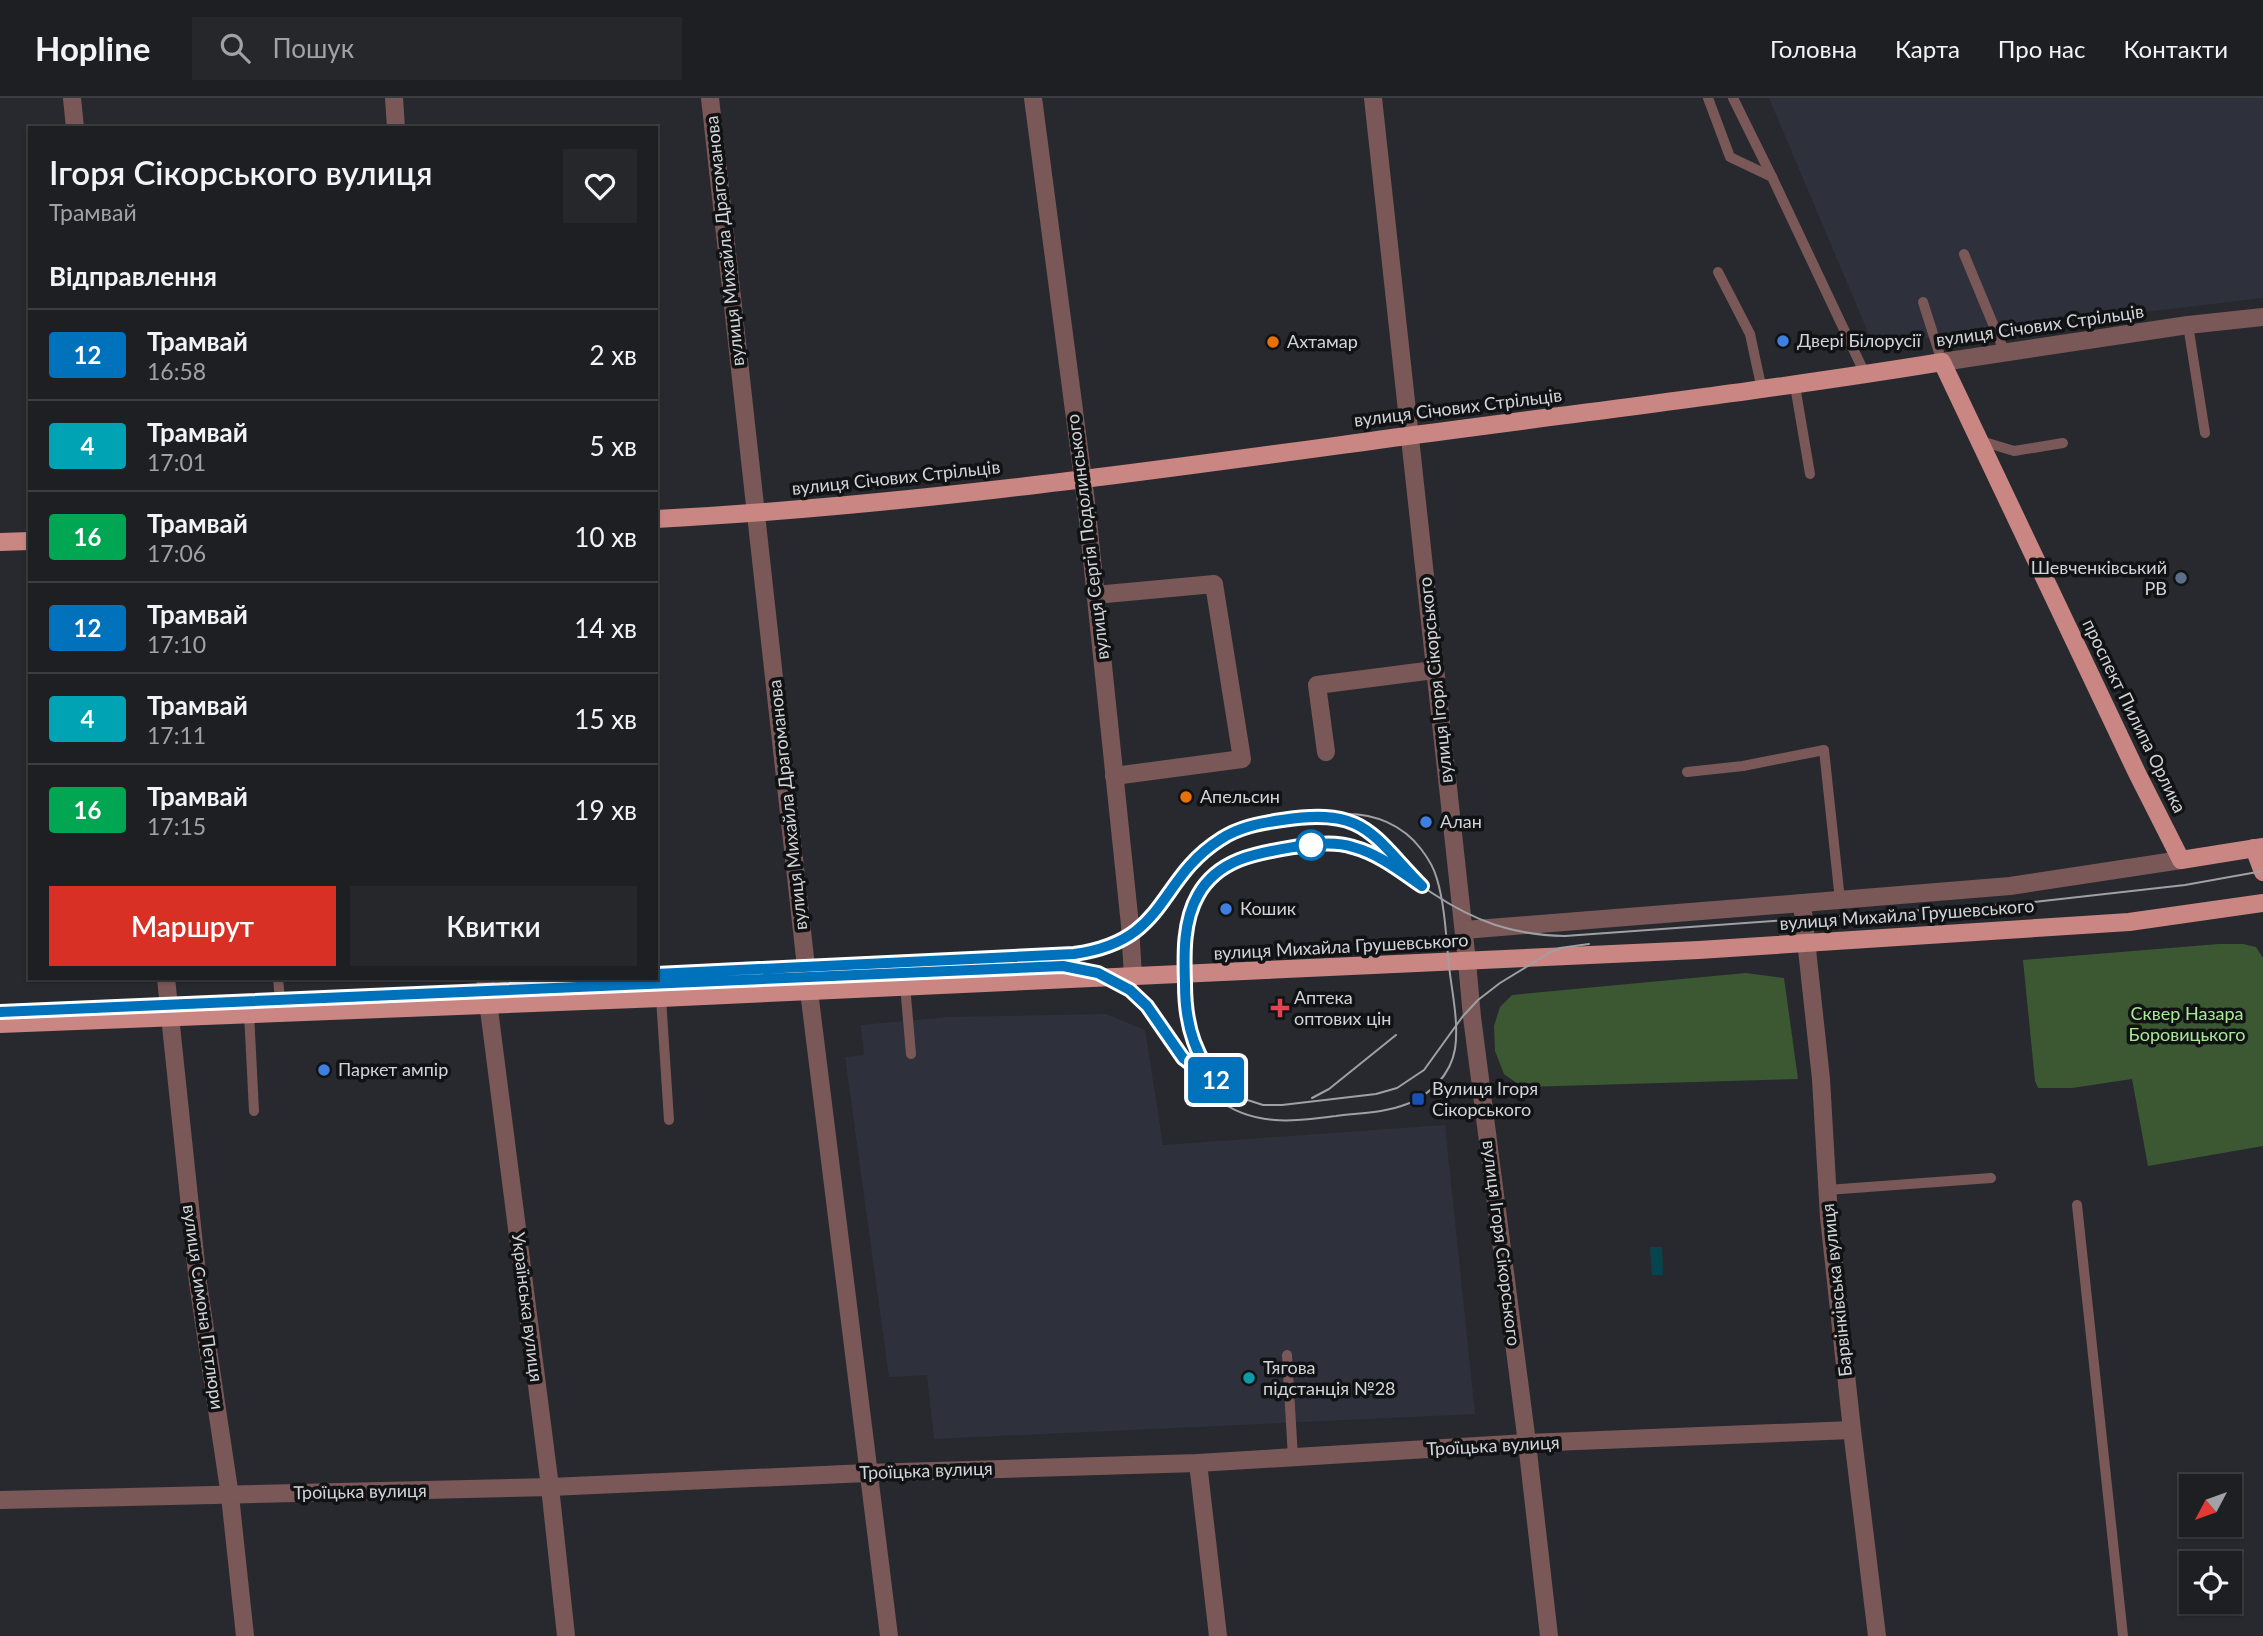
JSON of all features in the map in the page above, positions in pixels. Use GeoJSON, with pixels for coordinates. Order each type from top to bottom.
{"type":"FeatureCollection","features":[{"type":"Feature","properties":{"kind":"main road","name":"вулиця Січових Стрільців"},"geometry":{"type":"LineString","coordinates":[[658,519],[755,513],[1082,480],[1795,386],[1942,362]]}},
{"type":"Feature","properties":{"kind":"main road","name":"проспект Пилипа Орлика"},"geometry":{"type":"LineString","coordinates":[[1942,362],[2181,860]]}},
{"type":"Feature","properties":{"kind":"main road"},"geometry":{"type":"LineString","coordinates":[[0,542],[28,541]]}},
{"type":"Feature","properties":{"kind":"main road"},"geometry":{"type":"LineString","coordinates":[[2181,860],[2259,848],[2263,872]]}},
{"type":"Feature","properties":{"kind":"main road","name":"вулиця Михайла Грушевського"},"geometry":{"type":"LineString","coordinates":[[0,1024],[1467,962],[2129,922],[2263,904]]}},
{"type":"Feature","properties":{"kind":"street"},"geometry":{"type":"LineString","coordinates":[[72,98],[75,126]]}},
{"type":"Feature","properties":{"kind":"street"},"geometry":{"type":"LineString","coordinates":[[394,98],[396,126]]}},
{"type":"Feature","properties":{"kind":"street","name":"вулиця Михайла Драгоманова"},"geometry":{"type":"LineString","coordinates":[[710,98],[809,989],[889,1636]]}},
{"type":"Feature","properties":{"kind":"street","name":"вулиця Сергія Подолинського"},"geometry":{"type":"LineString","coordinates":[[1033,98],[1096,595],[1133,977]]}},
{"type":"Feature","properties":{"kind":"street","name":"вулиця Ігоря Сікорського"},"geometry":{"type":"LineString","coordinates":[[1373,98],[1472,1017],[1549,1636]]}},
{"type":"Feature","properties":{"kind":"street","name":"вулиця Січових Стрільців"},"geometry":{"type":"LineString","coordinates":[[1942,362],[2188,325],[2263,317]]}},
{"type":"Feature","properties":{"kind":"street"},"geometry":{"type":"LineString","coordinates":[[1096,595],[1214,584],[1242,759],[1114,776]]}},
{"type":"Feature","properties":{"kind":"street"},"geometry":{"type":"LineString","coordinates":[[1326,752],[1317,685],[1434,670]]}},
{"type":"Feature","properties":{"kind":"street","name":"вулиця Михайла Грушевського"},"geometry":{"type":"LineString","coordinates":[[1464,930],[2010,886],[2181,860]]}},
{"type":"Feature","properties":{"kind":"street","name":"Барвінківська вулиця"},"geometry":{"type":"LineString","coordinates":[[1802,903],[1821,1079],[1827,1190],[1877,1636]]}},
{"type":"Feature","properties":{"kind":"street","name":"вулиця Симона Петлюри"},"geometry":{"type":"LineString","coordinates":[[166,980],[198,1283],[230,1496],[245,1636]]}},
{"type":"Feature","properties":{"kind":"street","name":"Українська вулиця"},"geometry":{"type":"LineString","coordinates":[[485,980],[550,1487],[566,1636]]}},
{"type":"Feature","properties":{"kind":"street","name":"Троїцька вулиця"},"geometry":{"type":"LineString","coordinates":[[0,1500],[550,1487],[867,1473],[1198,1463],[1527,1443],[1852,1430]]}},
{"type":"Feature","properties":{"kind":"street"},"geometry":{"type":"LineString","coordinates":[[1198,1463],[1218,1636]]}},
{"type":"Feature","properties":{"kind":"lane"},"geometry":{"type":"LineString","coordinates":[[1708,98],[1730,158],[1772,177]]}},
{"type":"Feature","properties":{"kind":"lane"},"geometry":{"type":"LineString","coordinates":[[1733,98],[1865,374]]}},
{"type":"Feature","properties":{"kind":"lane"},"geometry":{"type":"LineString","coordinates":[[1964,254],[2005,353]]}},
{"type":"Feature","properties":{"kind":"lane"},"geometry":{"type":"LineString","coordinates":[[1718,272],[1750,334],[1762,390]]}},
{"type":"Feature","properties":{"kind":"lane"},"geometry":{"type":"LineString","coordinates":[[1923,302],[1942,362]]}},
{"type":"Feature","properties":{"kind":"lane"},"geometry":{"type":"LineString","coordinates":[[2188,325],[2205,433]]}},
{"type":"Feature","properties":{"kind":"lane"},"geometry":{"type":"LineString","coordinates":[[1795,386],[1810,474]]}},
{"type":"Feature","properties":{"kind":"lane"},"geometry":{"type":"LineString","coordinates":[[1981,441],[2014,451],[2063,443]]}},
{"type":"Feature","properties":{"kind":"lane"},"geometry":{"type":"LineString","coordinates":[[1686,772],[1743,766],[1824,750],[1840,900]]}},
{"type":"Feature","properties":{"kind":"lane"},"geometry":{"type":"LineString","coordinates":[[278,980],[281,1012]]}},
{"type":"Feature","properties":{"kind":"lane"},"geometry":{"type":"LineString","coordinates":[[905,985],[911,1054]]}},
{"type":"Feature","properties":{"kind":"lane"},"geometry":{"type":"LineString","coordinates":[[661,998],[669,1119]]}},
{"type":"Feature","properties":{"kind":"lane"},"geometry":{"type":"LineString","coordinates":[[249,1013],[254,1111]]}},
{"type":"Feature","properties":{"kind":"lane"},"geometry":{"type":"LineString","coordinates":[[1827,1190],[1991,1178]]}},
{"type":"Feature","properties":{"kind":"lane"},"geometry":{"type":"LineString","coordinates":[[2077,1205],[2123,1636]]}},
{"type":"Feature","properties":{"kind":"lane"},"geometry":{"type":"LineString","coordinates":[[1287,1355],[1293,1458]]}},
{"type":"Feature","properties":{"kind":"shaded area"},"geometry":{"type":"Polygon","coordinates":[[[1769,98],[2263,98],[2263,298],[1873,344],[1769,98]]]}},
{"type":"Feature","properties":{"kind":"shaded area"},"geometry":{"type":"Polygon","coordinates":[[[1106,1014],[1145,1030],[1163,1145],[1445,1125],[1475,1414],[934,1439],[927,1375],[889,1377],[845,1057],[864,1055],[861,1025],[948,1017],[1106,1014]]]}},
{"type":"Feature","properties":{"kind":"green space","name":"Сквер Назара Боровицького"},"geometry":{"type":"Polygon","coordinates":[[[2219,944],[2256,947],[2263,958],[2263,1146],[2148,1166],[2132,1079],[2072,1088],[2038,1088],[2035,1081],[2023,960],[2219,944]]]}},
{"type":"Feature","properties":{"kind":"green space"},"geometry":{"type":"Polygon","coordinates":[[[1746,973],[1784,978],[1798,1079],[1522,1087],[1504,1074],[1495,1051],[1494,1026],[1500,1007],[1512,995],[1746,973]]]}},
{"type":"Feature","properties":{"kind":"water"},"geometry":{"type":"Polygon","coordinates":[[[1650,1247],[1662,1247],[1663,1275],[1652,1275],[1650,1247]]]}},
{"type":"Feature","properties":{"kind":"tram line"},"geometry":{"type":"LineString","coordinates":[[0,1012],[1063,966],[1103,975],[1130,990],[1153,1014],[1192,1074],[1215,1097],[1242,1113],[1258,1118],[1283,1120],[1372,1112],[1420,1098],[1438,1083],[1449,1067],[1456,1039],[1444,911],[1434,871],[1421,849],[1406,833],[1377,818],[1355,814],[1281,819],[1234,832],[1200,855],[1146,923],[1128,936],[1105,947],[1074,954],[658,974]]}},
{"type":"Feature","properties":{"kind":"tram line","name":"12"},"geometry":{"type":"LineString","coordinates":[[0,1012],[1049,965],[1089,970],[1130,990],[1157,1018],[1183,1058],[1226,1090],[1210,1074],[1196,1049],[1185,1005],[1186,931],[1198,894],[1210,878],[1225,866],[1249,855],[1311,845],[1339,844],[1378,856],[1422,886],[1376,835],[1363,827],[1334,817],[1294,818],[1244,828],[1212,845],[1195,861],[1146,924],[1121,942],[1100,950],[1074,954],[658,974]]}},
{"type":"Feature","properties":{"kind":"tram line"},"geometry":{"type":"LineString","coordinates":[[1340,819],[1360,826],[1377,838],[1405,868]]}},
{"type":"Feature","properties":{"kind":"tram line"},"geometry":{"type":"LineString","coordinates":[[1226,1090],[1206,1066],[1190,1025],[1185,980],[1188,926],[1194,905],[1203,888],[1216,874],[1234,862],[1257,854],[1316,844],[1355,847],[1382,859],[1448,903],[1480,919],[1512,930],[1565,936],[2034,902],[2185,885],[2263,871]]}},
{"type":"Feature","properties":{"kind":"tram line"},"geometry":{"type":"LineString","coordinates":[[1217,1084],[1235,1096],[1263,1105],[1376,1094],[1397,1088],[1424,1070],[1463,1016],[1500,983],[1560,948],[1589,944]]}},
{"type":"Feature","properties":{"kind":"tram line"},"geometry":{"type":"LineString","coordinates":[[1312,1098],[1329,1089],[1396,1035]]}},
{"type":"Feature","properties":{"kind":"place","name":"Двері Білорусії"},"geometry":{"type":"Point","coordinates":[1783,341]}},
{"type":"Feature","properties":{"kind":"place","name":"Ахтамар"},"geometry":{"type":"Point","coordinates":[1273,342]}},
{"type":"Feature","properties":{"kind":"place","name":"Шевченківський РВ"},"geometry":{"type":"Point","coordinates":[2181,578]}},
{"type":"Feature","properties":{"kind":"place","name":"Апельсин"},"geometry":{"type":"Point","coordinates":[1186,797]}},
{"type":"Feature","properties":{"kind":"place","name":"Алан"},"geometry":{"type":"Point","coordinates":[1426,822]}},
{"type":"Feature","properties":{"kind":"place","name":"Кошик"},"geometry":{"type":"Point","coordinates":[1226,909]}},
{"type":"Feature","properties":{"kind":"place","name":"Аптека оптових цін"},"geometry":{"type":"Point","coordinates":[1280,1008]}},
{"type":"Feature","properties":{"kind":"place","name":"Паркет ампір"},"geometry":{"type":"Point","coordinates":[324,1070]}},
{"type":"Feature","properties":{"kind":"place","name":"Вулиця Ігоря Сікорського"},"geometry":{"type":"Point","coordinates":[1418,1099]}},
{"type":"Feature","properties":{"kind":"place","name":"Тягова пiдстанцiя №28"},"geometry":{"type":"Point","coordinates":[1249,1378]}}]}
